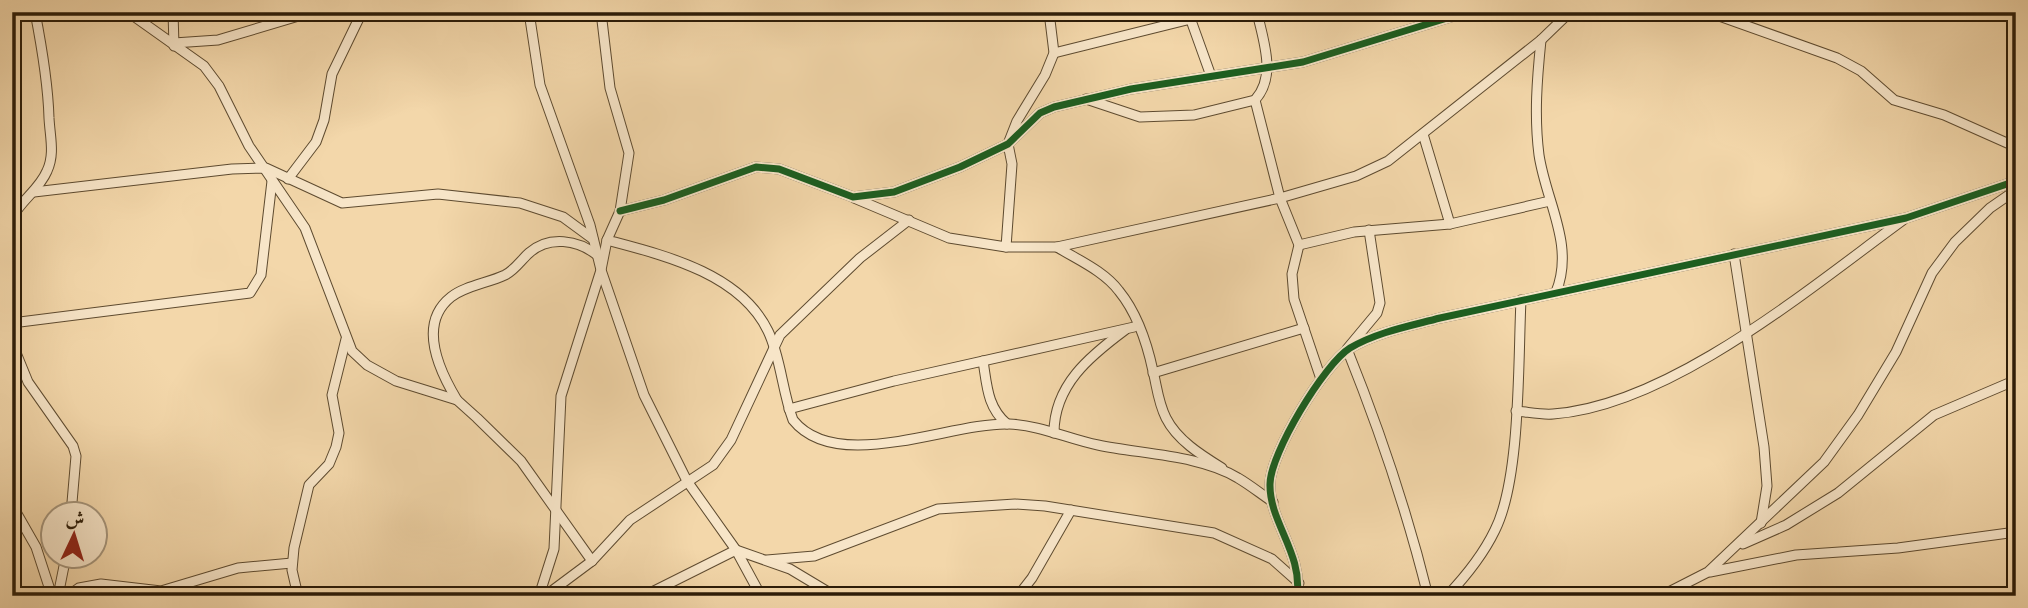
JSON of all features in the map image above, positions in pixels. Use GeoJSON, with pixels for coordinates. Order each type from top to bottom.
{"type":"FeatureCollection","features":[{"type":"Feature","properties":{"kind":"street"},"geometry":{"type":"LineString","coordinates":[[12,218],[15,209],[34,192],[48,170],[53,149],[49,87],[34,12]]}},
{"type":"Feature","properties":{"kind":"street"},"geometry":{"type":"LineString","coordinates":[[128,12],[204,66],[219,86],[249,146],[305,228],[352,351],[366,365],[396,381],[457,400]]}},
{"type":"Feature","properties":{"kind":"street"},"geometry":{"type":"LineString","coordinates":[[173,12],[174,45]]}},
{"type":"Feature","properties":{"kind":"street"},"geometry":{"type":"LineString","coordinates":[[174,45],[229,37],[312,12]]}},
{"type":"Feature","properties":{"kind":"street"},"geometry":{"type":"LineString","coordinates":[[288,179],[316,142],[324,120],[332,74],[362,12]]}},
{"type":"Feature","properties":{"kind":"street"},"geometry":{"type":"LineString","coordinates":[[529,12],[540,85],[644,394],[687,481],[736,550],[761,596]]}},
{"type":"Feature","properties":{"kind":"street"},"geometry":{"type":"LineString","coordinates":[[539,596],[554,549],[561,396],[601,270],[607,240],[620,211],[629,153],[610,88],[601,12]]}},
{"type":"Feature","properties":{"kind":"street"},"geometry":{"type":"LineString","coordinates":[[1006,247],[1012,164],[1008,144],[1017,121],[1045,75],[1054,53],[1049,12]]}},
{"type":"Feature","properties":{"kind":"street"},"geometry":{"type":"LineString","coordinates":[[1086,99],[1140,117],[1194,114],[1255,100],[1263,88],[1268,67],[1257,12]]}},
{"type":"Feature","properties":{"kind":"street"},"geometry":{"type":"LineString","coordinates":[[853,198],[894,192],[925,182],[1008,144],[1040,113],[1086,99],[1336,54],[1467,12]]}},
{"type":"Feature","properties":{"kind":"street"},"geometry":{"type":"LineString","coordinates":[[620,211],[664,200],[756,167],[779,169],[949,238],[1006,247],[1057,247],[1280,198],[1356,176],[1388,161],[1541,40],[1570,12]]}},
{"type":"Feature","properties":{"kind":"street"},"geometry":{"type":"LineString","coordinates":[[1708,12],[1837,58],[1861,71],[1894,100],[1944,115],[2016,147]]}},
{"type":"Feature","properties":{"kind":"street"},"geometry":{"type":"LineString","coordinates":[[1054,53],[1190,16],[1211,76]]}},
{"type":"Feature","properties":{"kind":"street"},"geometry":{"type":"LineString","coordinates":[[1541,40],[1535,114],[1540,157],[1565,255],[1564,274],[1556,292]]}},
{"type":"Feature","properties":{"kind":"street"},"geometry":{"type":"LineString","coordinates":[[1255,100],[1280,198],[1300,245],[1292,287],[1321,379]]}},
{"type":"Feature","properties":{"kind":"street"},"geometry":{"type":"LineString","coordinates":[[1423,134],[1450,224]]}},
{"type":"Feature","properties":{"kind":"street"},"geometry":{"type":"LineString","coordinates":[[34,192],[265,168],[342,203],[438,194],[520,203],[563,217],[577,225],[594,241]]}},
{"type":"Feature","properties":{"kind":"street"},"geometry":{"type":"LineString","coordinates":[[12,323],[250,293],[261,275],[272,181]]}},
{"type":"Feature","properties":{"kind":"street"},"geometry":{"type":"LineString","coordinates":[[1347,349],[1391,331],[1521,300],[1906,218],[2016,181]]}},
{"type":"Feature","properties":{"kind":"street"},"geometry":{"type":"LineString","coordinates":[[1708,572],[1824,462],[1858,415],[1896,352],[1932,273],[1955,243],[1990,208],[2016,190]]}},
{"type":"Feature","properties":{"kind":"street"},"geometry":{"type":"LineString","coordinates":[[1300,245],[1369,230],[1450,224],[1550,201]]}},
{"type":"Feature","properties":{"kind":"street"},"geometry":{"type":"LineString","coordinates":[[1516,411],[1551,414],[1589,409],[1643,389],[1748,333],[1906,218]]}},
{"type":"Feature","properties":{"kind":"street"},"geometry":{"type":"LineString","coordinates":[[545,596],[592,561],[630,520],[713,465],[723,453],[773,348],[789,325],[860,258],[909,220]]}},
{"type":"Feature","properties":{"kind":"street"},"geometry":{"type":"LineString","coordinates":[[1297,596],[1299,583],[1293,553],[1273,502],[1269,483],[1274,461],[1321,379],[1377,313],[1380,303],[1369,230]]}},
{"type":"Feature","properties":{"kind":"street"},"geometry":{"type":"LineString","coordinates":[[607,240],[670,257],[701,270],[748,304],[760,318],[773,348],[789,409],[802,430],[836,442],[877,444],[1007,424],[1096,445],[1185,460],[1236,476]]}},
{"type":"Feature","properties":{"kind":"street"},"geometry":{"type":"LineString","coordinates":[[592,561],[521,461],[457,400],[436,361],[434,343],[442,306],[452,296],[506,274],[533,249],[573,242],[583,244],[597,255]]}},
{"type":"Feature","properties":{"kind":"street"},"geometry":{"type":"LineString","coordinates":[[1057,247],[1106,277],[1119,290],[1135,323],[1166,419],[1183,441],[1273,502]]}},
{"type":"Feature","properties":{"kind":"street"},"geometry":{"type":"LineString","coordinates":[[1734,254],[1748,333],[1768,486],[1761,523]]}},
{"type":"Feature","properties":{"kind":"street"},"geometry":{"type":"LineString","coordinates":[[1447,596],[1485,550],[1505,500],[1516,411],[1521,300]]}},
{"type":"Feature","properties":{"kind":"street"},"geometry":{"type":"LineString","coordinates":[[789,409],[1135,323]]}},
{"type":"Feature","properties":{"kind":"street"},"geometry":{"type":"LineString","coordinates":[[1054,433],[1059,403],[1079,368],[1135,323]]}},
{"type":"Feature","properties":{"kind":"street"},"geometry":{"type":"LineString","coordinates":[[1153,373],[1304,328]]}},
{"type":"Feature","properties":{"kind":"street"},"geometry":{"type":"LineString","coordinates":[[298,596],[292,562],[309,485],[329,464],[336,447],[339,433],[332,395],[346,339]]}},
{"type":"Feature","properties":{"kind":"street"},"geometry":{"type":"LineString","coordinates":[[12,343],[28,382],[73,446],[76,456],[72,500]]}},
{"type":"Feature","properties":{"kind":"street"},"geometry":{"type":"LineString","coordinates":[[1347,349],[1386,447],[1410,524],[1428,596]]}},
{"type":"Feature","properties":{"kind":"street"},"geometry":{"type":"LineString","coordinates":[[983,361],[994,413],[1007,424]]}},
{"type":"Feature","properties":{"kind":"street"},"geometry":{"type":"LineString","coordinates":[[1734,547],[1786,525],[1838,493],[1934,415],[2016,380]]}},
{"type":"Feature","properties":{"kind":"street"},"geometry":{"type":"LineString","coordinates":[[766,560],[814,556],[938,509],[1015,504],[1071,510],[1214,533],[1272,559],[1299,583]]}},
{"type":"Feature","properties":{"kind":"street"},"geometry":{"type":"LineString","coordinates":[[12,505],[36,547],[52,596]]}},
{"type":"Feature","properties":{"kind":"street"},"geometry":{"type":"LineString","coordinates":[[1018,596],[1032,578],[1071,510]]}},
{"type":"Feature","properties":{"kind":"street"},"geometry":{"type":"LineString","coordinates":[[1661,596],[1708,572],[1797,555],[1898,548],[2016,532]]}},
{"type":"Feature","properties":{"kind":"street"},"geometry":{"type":"LineString","coordinates":[[644,596],[736,550],[790,569],[835,596]]}},
{"type":"Feature","properties":{"kind":"street"},"geometry":{"type":"LineString","coordinates":[[68,596],[79,588],[101,584],[161,592],[238,568],[292,562]]}},
{"type":"Feature","properties":{"kind":"street"},"geometry":{"type":"LineString","coordinates":[[58,596],[63,570]]}},
{"type":"Feature","properties":{"kind":"cycle path"},"geometry":{"type":"LineString","coordinates":[[620,211],[664,200],[756,167],[779,169],[853,197],[894,192],[960,167],[1008,144],[1040,113],[1054,107],[1131,89],[1303,62],[1467,12]]}},
{"type":"Feature","properties":{"kind":"cycle path"},"geometry":{"type":"LineString","coordinates":[[1297,596],[1295,566],[1271,498],[1272,470],[1288,432],[1313,390],[1339,357],[1360,342],[1440,318],[1906,218],[2016,181]]}}]}
